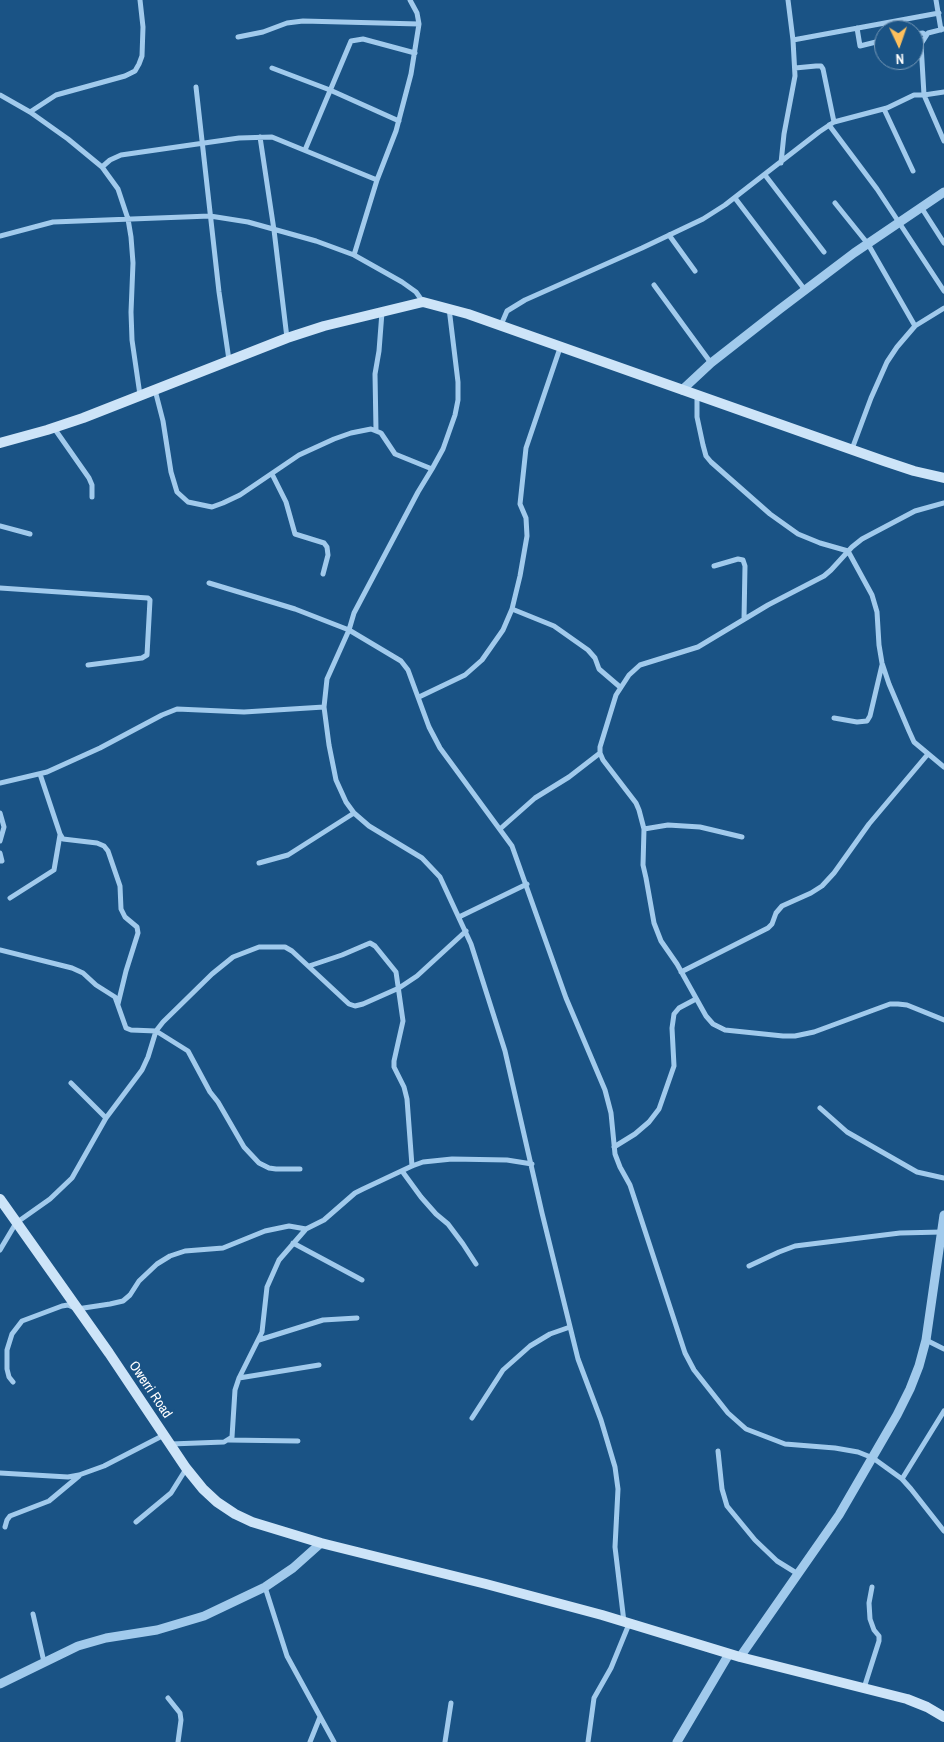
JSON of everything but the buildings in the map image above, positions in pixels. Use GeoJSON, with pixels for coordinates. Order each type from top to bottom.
{"type":"FeatureCollection","features":[{"type":"Feature","properties":{"kind":"main road"},"geometry":{"type":"LineString","coordinates":[[0,443],[54,428],[287,338],[324,326],[424,302],[448,308],[914,471],[944,478]]}},
{"type":"Feature","properties":{"kind":"main road","name":"Owerri Road"},"geometry":{"type":"LineString","coordinates":[[0,1199],[186,1468],[203,1489],[217,1502],[235,1514],[252,1522],[320,1543],[486,1584],[729,1654],[907,1699],[927,1707],[944,1717]]}},
{"type":"Feature","properties":{"kind":"street"},"geometry":{"type":"LineString","coordinates":[[30,112],[56,96],[125,76],[135,71],[142,56],[143,26],[140,0]]}},
{"type":"Feature","properties":{"kind":"street"},"geometry":{"type":"LineString","coordinates":[[354,255],[377,180],[399,121],[415,53],[419,24],[417,13],[410,0]]}},
{"type":"Feature","properties":{"kind":"street"},"geometry":{"type":"LineString","coordinates":[[781,163],[784,134],[793,96],[795,68],[789,0]]}},
{"type":"Feature","properties":{"kind":"street"},"geometry":{"type":"LineString","coordinates":[[936,0],[942,29],[928,33],[921,44],[924,95],[944,141]]}},
{"type":"Feature","properties":{"kind":"street"},"geometry":{"type":"LineString","coordinates":[[793,40],[939,14]]}},
{"type":"Feature","properties":{"kind":"street"},"geometry":{"type":"LineString","coordinates":[[238,36],[263,32],[287,23],[303,20],[419,24]]}},
{"type":"Feature","properties":{"kind":"street"},"geometry":{"type":"LineString","coordinates":[[857,28],[860,46],[874,42]]}},
{"type":"Feature","properties":{"kind":"street"},"geometry":{"type":"LineString","coordinates":[[305,150],[351,41],[372,41],[415,53]]}},
{"type":"Feature","properties":{"kind":"street"},"geometry":{"type":"LineString","coordinates":[[795,68],[820,66],[823,69],[832,124],[944,291]]}},
{"type":"Feature","properties":{"kind":"street"},"geometry":{"type":"LineString","coordinates":[[272,68],[330,90],[399,121]]}},
{"type":"Feature","properties":{"kind":"street"},"geometry":{"type":"LineString","coordinates":[[196,87],[210,216],[229,360]]}},
{"type":"Feature","properties":{"kind":"street"},"geometry":{"type":"LineString","coordinates":[[500,326],[507,311],[526,300],[703,218],[735,198],[832,124],[884,109],[914,95],[944,92]]}},
{"type":"Feature","properties":{"kind":"street"},"geometry":{"type":"LineString","coordinates":[[0,95],[30,112],[68,139],[102,167],[118,189],[132,237],[132,340],[140,395]]}},
{"type":"Feature","properties":{"kind":"street"},"geometry":{"type":"LineString","coordinates":[[884,109],[913,171]]}},
{"type":"Feature","properties":{"kind":"street"},"geometry":{"type":"LineString","coordinates":[[260,137],[287,338]]}},
{"type":"Feature","properties":{"kind":"street"},"geometry":{"type":"LineString","coordinates":[[102,167],[110,160],[121,155],[202,143],[272,137],[377,180]]}},
{"type":"Feature","properties":{"kind":"street"},"geometry":{"type":"LineString","coordinates":[[765,175],[824,252]]}},
{"type":"Feature","properties":{"kind":"street"},"geometry":{"type":"LineString","coordinates":[[682,390],[711,363],[805,290],[944,192]]}},
{"type":"Feature","properties":{"kind":"street"},"geometry":{"type":"LineString","coordinates":[[735,198],[805,290]]}},
{"type":"Feature","properties":{"kind":"street"},"geometry":{"type":"LineString","coordinates":[[835,203],[868,244],[916,326]]}},
{"type":"Feature","properties":{"kind":"street"},"geometry":{"type":"LineString","coordinates":[[921,207],[944,243]]}},
{"type":"Feature","properties":{"kind":"street"},"geometry":{"type":"LineString","coordinates":[[0,236],[53,222],[210,216],[248,222],[316,241],[354,255],[402,282],[416,292],[424,302]]}},
{"type":"Feature","properties":{"kind":"street"},"geometry":{"type":"LineString","coordinates":[[670,234],[694,271]]}},
{"type":"Feature","properties":{"kind":"street"},"geometry":{"type":"LineString","coordinates":[[654,285],[711,363]]}},
{"type":"Feature","properties":{"kind":"street"},"geometry":{"type":"LineString","coordinates":[[448,308],[458,382],[458,400],[448,436],[432,469],[364,591],[328,679],[324,707],[336,780],[346,802],[354,813],[369,826],[422,858],[440,877],[466,931],[505,1051],[578,1359],[601,1420],[615,1467],[618,1489],[615,1547],[626,1623],[611,1668],[594,1698],[588,1742]]}},
{"type":"Feature","properties":{"kind":"street"},"geometry":{"type":"LineString","coordinates":[[852,449],[887,362],[897,347],[916,326],[944,308]]}},
{"type":"Feature","properties":{"kind":"street"},"geometry":{"type":"LineString","coordinates":[[376,430],[375,374],[382,312]]}},
{"type":"Feature","properties":{"kind":"street"},"geometry":{"type":"LineString","coordinates":[[419,697],[465,675],[482,660],[503,630],[512,609],[527,536],[526,518],[520,504],[526,448],[560,348]]}},
{"type":"Feature","properties":{"kind":"street"},"geometry":{"type":"LineString","coordinates":[[155,389],[177,492],[188,502],[201,506],[212,507],[240,495],[299,455],[334,439],[371,429],[381,432],[395,454],[432,469]]}},
{"type":"Feature","properties":{"kind":"street"},"geometry":{"type":"LineString","coordinates":[[697,395],[697,417],[706,456],[711,462],[770,514],[798,534],[848,551],[872,595],[877,612],[882,663],[908,731],[914,742],[944,767]]}},
{"type":"Feature","properties":{"kind":"street"},"geometry":{"type":"LineString","coordinates":[[54,428],[89,478],[92,485],[92,497]]}},
{"type":"Feature","properties":{"kind":"street"},"geometry":{"type":"LineString","coordinates":[[272,474],[286,502],[294,534],[324,543],[327,547],[328,555],[323,574]]}},
{"type":"Feature","properties":{"kind":"street"},"geometry":{"type":"LineString","coordinates":[[944,503],[915,511],[862,539],[824,576],[768,605],[698,647],[640,665],[628,675],[616,695],[600,748],[603,760],[636,803],[642,818],[644,829],[644,865],[654,923],[661,941],[706,1016],[718,1028],[795,1036],[814,1032],[890,1004],[907,1005],[944,1020]]}},
{"type":"Feature","properties":{"kind":"street"},"geometry":{"type":"LineString","coordinates":[[0,526],[30,534]]}},
{"type":"Feature","properties":{"kind":"street"},"geometry":{"type":"LineString","coordinates":[[714,566],[743,560],[745,566],[744,619]]}},
{"type":"Feature","properties":{"kind":"street"},"geometry":{"type":"LineString","coordinates":[[210,583],[295,609],[349,630],[401,661],[408,670],[429,727],[440,748],[512,846],[566,998],[605,1090],[611,1113],[615,1154],[620,1168],[630,1185],[685,1353],[694,1370],[728,1414],[746,1429],[785,1444],[835,1448],[858,1452],[873,1458],[902,1479],[944,1531]]}},
{"type":"Feature","properties":{"kind":"street"},"geometry":{"type":"LineString","coordinates":[[0,588],[148,598],[150,600],[147,655],[142,658],[88,665]]}},
{"type":"Feature","properties":{"kind":"street"},"geometry":{"type":"LineString","coordinates":[[512,609],[554,626],[588,650],[595,658],[599,669],[620,687]]}},
{"type":"Feature","properties":{"kind":"street"},"geometry":{"type":"LineString","coordinates":[[834,718],[857,722],[867,721],[870,716],[882,663]]}},
{"type":"Feature","properties":{"kind":"street"},"geometry":{"type":"LineString","coordinates":[[0,783],[40,774],[100,748],[176,709],[244,712],[324,707]]}},
{"type":"Feature","properties":{"kind":"street"},"geometry":{"type":"LineString","coordinates":[[500,829],[534,798],[569,778],[600,753]]}},
{"type":"Feature","properties":{"kind":"street"},"geometry":{"type":"LineString","coordinates":[[681,972],[768,928],[782,906],[822,886],[834,873],[869,824],[928,754]]}},
{"type":"Feature","properties":{"kind":"street"},"geometry":{"type":"LineString","coordinates":[[40,774],[63,839],[97,843],[104,846],[113,863],[120,886],[121,909],[125,917],[137,927],[138,933],[118,1004]]}},
{"type":"Feature","properties":{"kind":"street"},"geometry":{"type":"LineString","coordinates":[[0,813],[4,827],[0,841]]}},
{"type":"Feature","properties":{"kind":"street"},"geometry":{"type":"LineString","coordinates":[[259,863],[288,855],[354,813]]}},
{"type":"Feature","properties":{"kind":"street"},"geometry":{"type":"LineString","coordinates":[[644,829],[668,825],[700,828],[742,836]]}},
{"type":"Feature","properties":{"kind":"street"},"geometry":{"type":"LineString","coordinates":[[10,898],[54,870],[60,834]]}},
{"type":"Feature","properties":{"kind":"street"},"geometry":{"type":"LineString","coordinates":[[0,854],[2,861],[0,861]]}},
{"type":"Feature","properties":{"kind":"street"},"geometry":{"type":"LineString","coordinates":[[459,916],[527,884]]}},
{"type":"Feature","properties":{"kind":"street"},"geometry":{"type":"LineString","coordinates":[[0,1250],[16,1223],[50,1199],[72,1178],[106,1118],[142,1070],[156,1031],[212,974],[233,958],[258,947],[285,947],[309,966],[349,1004],[355,1006],[399,988],[417,976],[466,931]]}},
{"type":"Feature","properties":{"kind":"street"},"geometry":{"type":"LineString","coordinates":[[309,966],[370,944],[375,946],[396,972],[403,1021],[394,1067],[404,1087],[407,1099],[412,1166]]}},
{"type":"Feature","properties":{"kind":"street"},"geometry":{"type":"LineString","coordinates":[[0,950],[72,968],[84,973],[96,985],[115,997],[126,1028],[156,1031],[188,1051],[210,1092],[218,1102],[244,1147],[259,1163],[269,1168],[300,1169]]}},
{"type":"Feature","properties":{"kind":"street"},"geometry":{"type":"LineString","coordinates":[[614,1147],[635,1134],[649,1122],[659,1109],[674,1066],[672,1028],[674,1014],[679,1008],[696,999]]}},
{"type":"Feature","properties":{"kind":"street"},"geometry":{"type":"LineString","coordinates":[[71,1083],[106,1118]]}},
{"type":"Feature","properties":{"kind":"street"},"geometry":{"type":"LineString","coordinates":[[820,1108],[847,1132],[918,1172],[944,1178]]}},
{"type":"Feature","properties":{"kind":"street"},"geometry":{"type":"LineString","coordinates":[[228,1440],[232,1436],[235,1390],[262,1332],[267,1287],[278,1260],[306,1229],[324,1220],[355,1194],[423,1162],[452,1159],[507,1160],[532,1164]]}},
{"type":"Feature","properties":{"kind":"street"},"geometry":{"type":"LineString","coordinates":[[402,1171],[421,1198],[453,1231],[476,1264]]}},
{"type":"Feature","properties":{"kind":"street"},"geometry":{"type":"LineString","coordinates":[[740,1657],[839,1515],[873,1458],[910,1389],[926,1340],[944,1214]]}},
{"type":"Feature","properties":{"kind":"street"},"geometry":{"type":"LineString","coordinates":[[13,1382],[9,1378],[7,1369],[7,1350],[12,1334],[22,1321],[62,1306],[68,1305],[77,1308],[110,1304],[123,1300],[130,1295],[138,1281],[157,1264],[170,1256],[185,1252],[223,1248],[265,1231],[289,1226],[306,1229]]}},
{"type":"Feature","properties":{"kind":"street"},"geometry":{"type":"LineString","coordinates":[[749,1266],[795,1246],[900,1233],[942,1232]]}},
{"type":"Feature","properties":{"kind":"street"},"geometry":{"type":"LineString","coordinates":[[293,1243],[362,1280]]}},
{"type":"Feature","properties":{"kind":"street"},"geometry":{"type":"LineString","coordinates":[[259,1340],[323,1320],[357,1318]]}},
{"type":"Feature","properties":{"kind":"street"},"geometry":{"type":"LineString","coordinates":[[472,1418],[504,1370],[530,1346],[550,1334],[570,1327]]}},
{"type":"Feature","properties":{"kind":"street"},"geometry":{"type":"LineString","coordinates":[[926,1340],[944,1349]]}},
{"type":"Feature","properties":{"kind":"street"},"geometry":{"type":"LineString","coordinates":[[239,1378],[319,1365]]}},
{"type":"Feature","properties":{"kind":"street"},"geometry":{"type":"LineString","coordinates":[[902,1479],[944,1412]]}},
{"type":"Feature","properties":{"kind":"street"},"geometry":{"type":"LineString","coordinates":[[0,1473],[68,1477],[80,1475],[104,1466],[164,1435]]}},
{"type":"Feature","properties":{"kind":"street"},"geometry":{"type":"LineString","coordinates":[[170,1444],[224,1442],[228,1440],[298,1442]]}},
{"type":"Feature","properties":{"kind":"street"},"geometry":{"type":"LineString","coordinates":[[718,1451],[722,1489],[727,1506],[777,1561],[798,1574]]}},
{"type":"Feature","properties":{"kind":"street"},"geometry":{"type":"LineString","coordinates":[[136,1522],[171,1493],[186,1468]]}},
{"type":"Feature","properties":{"kind":"street"},"geometry":{"type":"LineString","coordinates":[[5,1527],[10,1516],[49,1501],[80,1475]]}},
{"type":"Feature","properties":{"kind":"street"},"geometry":{"type":"LineString","coordinates":[[0,1684],[78,1646],[106,1638],[156,1630],[204,1616],[264,1588],[294,1568],[320,1543]]}},
{"type":"Feature","properties":{"kind":"street"},"geometry":{"type":"LineString","coordinates":[[864,1688],[879,1641],[879,1636],[874,1630],[870,1619],[869,1603],[872,1587]]}},
{"type":"Feature","properties":{"kind":"street"},"geometry":{"type":"LineString","coordinates":[[264,1588],[286,1656],[334,1742]]}},
{"type":"Feature","properties":{"kind":"street"},"geometry":{"type":"LineString","coordinates":[[33,1614],[44,1662]]}},
{"type":"Feature","properties":{"kind":"street"},"geometry":{"type":"LineString","coordinates":[[677,1742],[729,1654]]}},
{"type":"Feature","properties":{"kind":"street"},"geometry":{"type":"LineString","coordinates":[[168,1698],[180,1713],[178,1742]]}},
{"type":"Feature","properties":{"kind":"street"},"geometry":{"type":"LineString","coordinates":[[445,1742],[451,1703]]}},
{"type":"Feature","properties":{"kind":"street"},"geometry":{"type":"LineString","coordinates":[[310,1742],[320,1717]]}}]}
